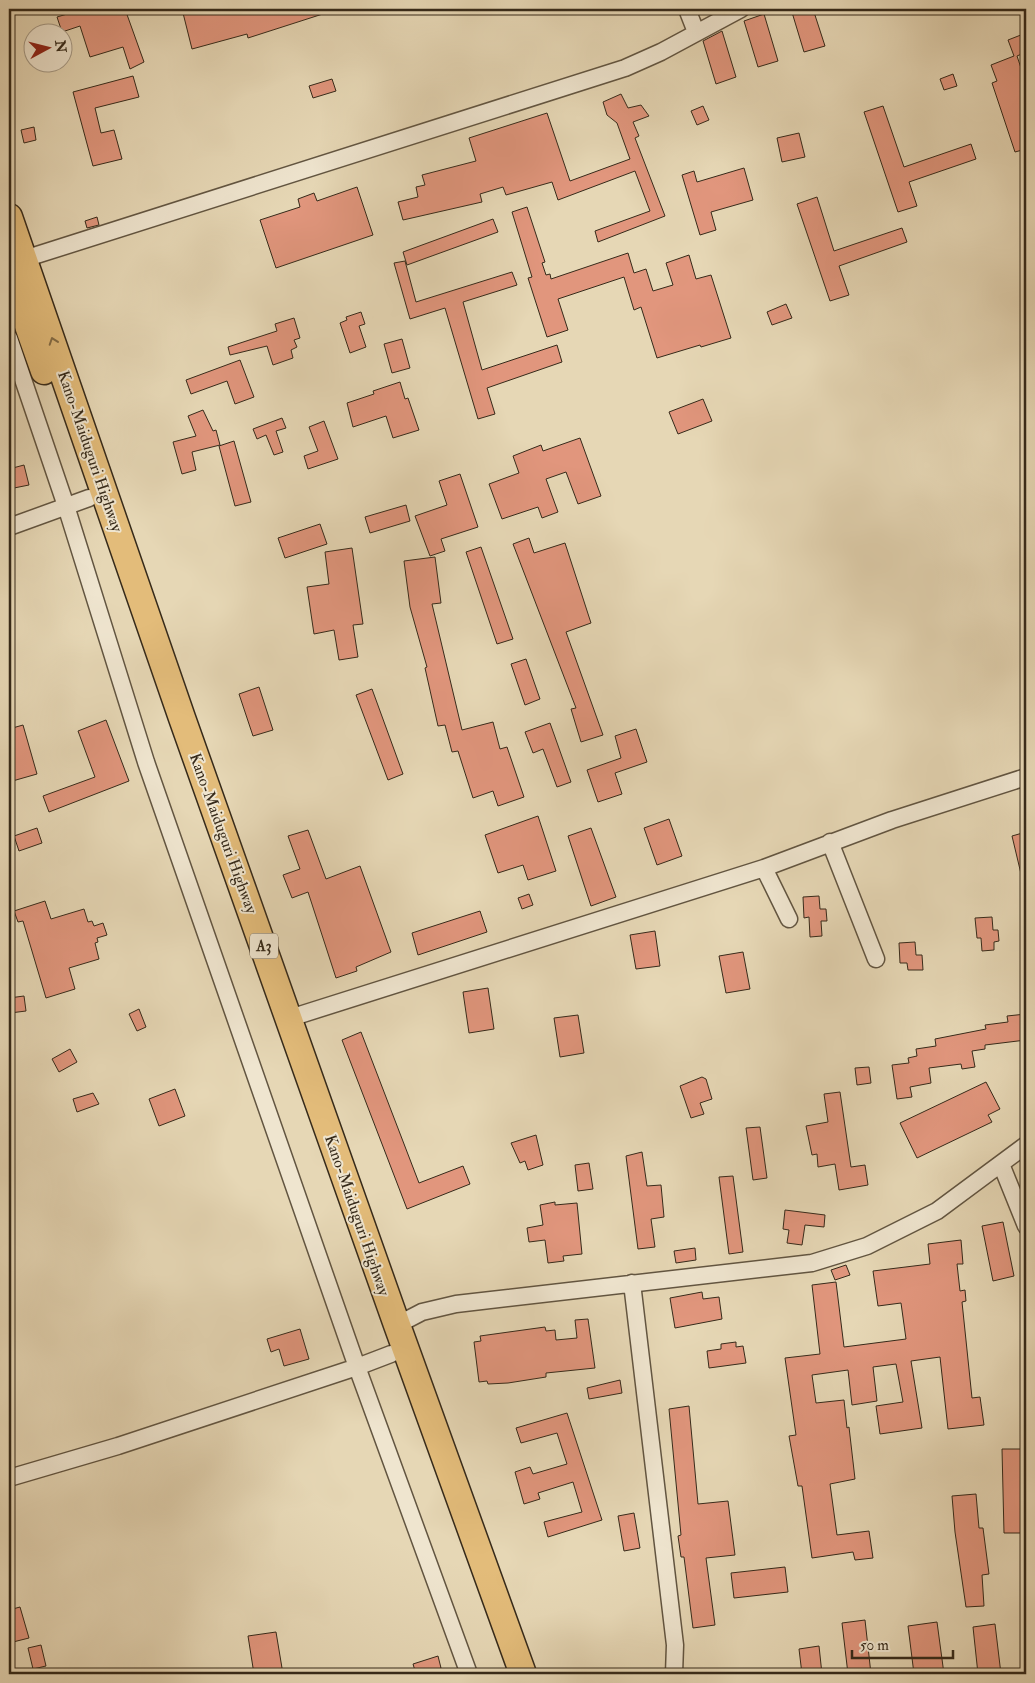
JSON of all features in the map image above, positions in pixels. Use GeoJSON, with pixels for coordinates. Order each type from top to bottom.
{"type":"FeatureCollection","features":[{"type":"Feature","properties":{"kind":"highway","name":"Kano-Maiduguri Highway"},"geometry":{"type":"LineString","coordinates":[[9,217],[16,266],[77,502],[172,737],[267,996],[506,1674]]}},
{"type":"Feature","properties":{"kind":"highway","name":"Kano-Maiduguri Highway"},"geometry":{"type":"LineString","coordinates":[[16,266],[182,718],[523,1674]]}},
{"type":"Feature","properties":{"kind":"street"},"geometry":{"type":"LineString","coordinates":[[687,9],[696,32]]}},
{"type":"Feature","properties":{"kind":"street"},"geometry":{"type":"LineString","coordinates":[[16,266],[625,68],[741,9]]}},
{"type":"Feature","properties":{"kind":"street"},"geometry":{"type":"LineString","coordinates":[[9,338],[77,502],[146,762],[357,1367],[469,1674]]}},
{"type":"Feature","properties":{"kind":"street"},"geometry":{"type":"LineString","coordinates":[[9,527],[77,502]]}},
{"type":"Feature","properties":{"kind":"street"},"geometry":{"type":"LineString","coordinates":[[290,1018],[764,868],[830,842],[1026,777]]}},
{"type":"Feature","properties":{"kind":"street"},"geometry":{"type":"LineString","coordinates":[[830,842],[876,959]]}},
{"type":"Feature","properties":{"kind":"street"},"geometry":{"type":"LineString","coordinates":[[764,868],[789,919]]}},
{"type":"Feature","properties":{"kind":"street"},"geometry":{"type":"LineString","coordinates":[[397,1325],[422,1312],[456,1304],[812,1263],[867,1246],[937,1211],[1026,1144]]}},
{"type":"Feature","properties":{"kind":"street"},"geometry":{"type":"LineString","coordinates":[[1001,1164],[1026,1226]]}},
{"type":"Feature","properties":{"kind":"street"},"geometry":{"type":"LineString","coordinates":[[632,1283],[675,1645],[674,1674]]}},
{"type":"Feature","properties":{"kind":"street"},"geometry":{"type":"LineString","coordinates":[[9,1478],[118,1446],[392,1354]]}},
{"type":"Feature","properties":{"kind":"building"},"geometry":{"type":"Polygon","coordinates":[[[84,9],[125,9],[144,62],[130,69],[123,47],[90,57],[80,26],[72,29],[72,22],[59,22],[57,17],[84,9]]]}},
{"type":"Feature","properties":{"kind":"building"},"geometry":{"type":"Polygon","coordinates":[[[182,9],[332,9],[332,11],[248,38],[247,34],[192,49],[182,9]]]}},
{"type":"Feature","properties":{"kind":"building"},"geometry":{"type":"Polygon","coordinates":[[[791,9],[813,9],[825,46],[804,52],[791,9]]]}},
{"type":"Feature","properties":{"kind":"building"},"geometry":{"type":"Polygon","coordinates":[[[764,14],[778,61],[758,67],[744,21],[764,14]]]}},
{"type":"Feature","properties":{"kind":"building"},"geometry":{"type":"Polygon","coordinates":[[[722,31],[736,77],[716,84],[703,41],[722,31]]]}},
{"type":"Feature","properties":{"kind":"building"},"geometry":{"type":"Polygon","coordinates":[[[1026,33],[1026,52],[1017,56],[1026,83],[1026,149],[1015,152],[992,83],[997,81],[991,65],[1014,56],[1008,40],[1026,33]]]}},
{"type":"Feature","properties":{"kind":"building"},"geometry":{"type":"Polygon","coordinates":[[[953,74],[957,86],[944,90],[940,79],[953,74]]]}},
{"type":"Feature","properties":{"kind":"building"},"geometry":{"type":"Polygon","coordinates":[[[133,76],[139,97],[95,108],[101,133],[114,130],[122,159],[93,166],[73,92],[133,76]]]}},
{"type":"Feature","properties":{"kind":"building"},"geometry":{"type":"Polygon","coordinates":[[[332,79],[336,91],[313,98],[309,86],[332,79]]]}},
{"type":"Feature","properties":{"kind":"building"},"geometry":{"type":"Polygon","coordinates":[[[621,94],[628,108],[641,105],[649,116],[633,122],[639,136],[635,138],[665,216],[598,242],[595,231],[650,211],[635,171],[558,200],[552,182],[506,195],[503,187],[480,194],[482,202],[403,220],[398,202],[418,197],[416,187],[425,185],[422,175],[476,161],[469,138],[547,113],[570,181],[630,159],[617,123],[607,115],[603,102],[621,94]]]}},
{"type":"Feature","properties":{"kind":"building"},"geometry":{"type":"Polygon","coordinates":[[[703,106],[709,120],[697,125],[691,111],[703,106]]]}},
{"type":"Feature","properties":{"kind":"building"},"geometry":{"type":"Polygon","coordinates":[[[883,106],[904,167],[971,144],[976,159],[909,182],[917,206],[898,212],[864,112],[883,106]]]}},
{"type":"Feature","properties":{"kind":"building"},"geometry":{"type":"Polygon","coordinates":[[[34,127],[36,140],[24,143],[21,130],[34,127]]]}},
{"type":"Feature","properties":{"kind":"building"},"geometry":{"type":"Polygon","coordinates":[[[799,133],[805,157],[782,162],[777,138],[799,133]]]}},
{"type":"Feature","properties":{"kind":"building"},"geometry":{"type":"Polygon","coordinates":[[[744,168],[753,200],[711,212],[716,230],[700,235],[682,175],[694,171],[697,182],[744,168]]]}},
{"type":"Feature","properties":{"kind":"building"},"geometry":{"type":"Polygon","coordinates":[[[357,187],[373,235],[276,268],[260,220],[300,207],[298,199],[314,193],[317,201],[357,187]]]}},
{"type":"Feature","properties":{"kind":"building"},"geometry":{"type":"Polygon","coordinates":[[[817,197],[834,251],[902,228],[907,242],[839,266],[849,295],[830,301],[797,204],[817,197]]]}},
{"type":"Feature","properties":{"kind":"building"},"geometry":{"type":"Polygon","coordinates":[[[527,207],[545,262],[542,263],[546,275],[550,274],[551,279],[628,253],[634,273],[646,269],[653,291],[673,285],[666,263],[689,255],[696,279],[711,275],[731,338],[657,358],[641,307],[634,310],[624,277],[558,299],[568,330],[547,337],[528,278],[532,277],[512,212],[527,207]]]}},
{"type":"Feature","properties":{"kind":"building"},"geometry":{"type":"Polygon","coordinates":[[[97,217],[99,225],[87,228],[85,221],[97,217]]]}},
{"type":"Feature","properties":{"kind":"building"},"geometry":{"type":"Polygon","coordinates":[[[493,219],[498,232],[407,265],[403,252],[493,219]]]}},
{"type":"Feature","properties":{"kind":"building"},"geometry":{"type":"Polygon","coordinates":[[[405,261],[416,302],[512,272],[517,285],[463,302],[482,370],[557,345],[562,362],[487,388],[495,414],[478,419],[445,308],[410,319],[394,263],[405,261]]]}},
{"type":"Feature","properties":{"kind":"building"},"geometry":{"type":"Polygon","coordinates":[[[786,304],[792,318],[772,325],[767,312],[786,304]]]}},
{"type":"Feature","properties":{"kind":"building"},"geometry":{"type":"Polygon","coordinates":[[[361,312],[365,324],[359,326],[366,347],[350,353],[340,323],[347,320],[346,317],[361,312]]]}},
{"type":"Feature","properties":{"kind":"building"},"geometry":{"type":"Polygon","coordinates":[[[294,318],[300,338],[294,340],[297,347],[291,350],[293,358],[273,365],[267,346],[230,355],[228,347],[277,331],[275,324],[294,318]]]}},
{"type":"Feature","properties":{"kind":"building"},"geometry":{"type":"Polygon","coordinates":[[[402,339],[410,368],[392,373],[384,344],[402,339]]]}},
{"type":"Feature","properties":{"kind":"building"},"geometry":{"type":"Polygon","coordinates":[[[240,360],[254,397],[235,404],[227,381],[191,394],[186,380],[240,360]]]}},
{"type":"Feature","properties":{"kind":"building"},"geometry":{"type":"Polygon","coordinates":[[[400,382],[405,399],[408,398],[419,430],[393,438],[386,416],[353,427],[347,403],[374,394],[373,391],[400,382]]]}},
{"type":"Feature","properties":{"kind":"building"},"geometry":{"type":"Polygon","coordinates":[[[703,399],[712,421],[678,434],[669,412],[703,399]]]}},
{"type":"Feature","properties":{"kind":"building"},"geometry":{"type":"Polygon","coordinates":[[[203,410],[213,431],[216,430],[220,445],[192,452],[196,470],[182,474],[173,442],[196,436],[188,416],[203,410]]]}},
{"type":"Feature","properties":{"kind":"building"},"geometry":{"type":"Polygon","coordinates":[[[282,418],[286,428],[276,431],[283,452],[274,455],[266,435],[257,439],[253,429],[282,418]]]}},
{"type":"Feature","properties":{"kind":"building"},"geometry":{"type":"Polygon","coordinates":[[[324,421],[338,459],[308,469],[304,456],[318,451],[309,427],[324,421]]]}},
{"type":"Feature","properties":{"kind":"building"},"geometry":{"type":"Polygon","coordinates":[[[580,438],[601,496],[578,504],[566,472],[546,479],[558,512],[542,518],[538,507],[502,519],[489,484],[519,473],[513,456],[541,445],[543,451],[580,438]]]}},
{"type":"Feature","properties":{"kind":"building"},"geometry":{"type":"Polygon","coordinates":[[[234,441],[251,502],[235,506],[219,446],[234,441]]]}},
{"type":"Feature","properties":{"kind":"building"},"geometry":{"type":"Polygon","coordinates":[[[24,465],[29,485],[9,489],[9,469],[24,465]]]}},
{"type":"Feature","properties":{"kind":"building"},"geometry":{"type":"Polygon","coordinates":[[[460,474],[478,527],[441,539],[445,551],[430,556],[415,516],[447,505],[439,481],[460,474]]]}},
{"type":"Feature","properties":{"kind":"building"},"geometry":{"type":"Polygon","coordinates":[[[406,505],[410,521],[370,533],[365,517],[406,505]]]}},
{"type":"Feature","properties":{"kind":"building"},"geometry":{"type":"Polygon","coordinates":[[[320,524],[327,544],[285,558],[278,538],[320,524]]]}},
{"type":"Feature","properties":{"kind":"building"},"geometry":{"type":"Polygon","coordinates":[[[529,538],[534,553],[565,543],[591,623],[566,632],[603,735],[581,742],[571,709],[576,708],[513,544],[529,538]]]}},
{"type":"Feature","properties":{"kind":"building"},"geometry":{"type":"Polygon","coordinates":[[[481,547],[513,639],[497,644],[466,552],[481,547]]]}},
{"type":"Feature","properties":{"kind":"building"},"geometry":{"type":"Polygon","coordinates":[[[352,548],[363,624],[353,625],[358,657],[339,660],[334,630],[314,634],[307,587],[329,584],[325,552],[352,548]]]}},
{"type":"Feature","properties":{"kind":"building"},"geometry":{"type":"Polygon","coordinates":[[[435,557],[441,603],[432,604],[462,730],[493,722],[500,749],[507,747],[524,797],[498,806],[493,791],[473,798],[458,751],[452,752],[445,725],[438,726],[425,668],[427,667],[410,607],[404,561],[435,557]]]}},
{"type":"Feature","properties":{"kind":"building"},"geometry":{"type":"Polygon","coordinates":[[[526,659],[540,699],[525,705],[511,664],[526,659]]]}},
{"type":"Feature","properties":{"kind":"building"},"geometry":{"type":"Polygon","coordinates":[[[259,687],[273,730],[253,736],[239,694],[259,687]]]}},
{"type":"Feature","properties":{"kind":"building"},"geometry":{"type":"Polygon","coordinates":[[[372,689],[403,774],[388,780],[356,695],[372,689]]]}},
{"type":"Feature","properties":{"kind":"building"},"geometry":{"type":"Polygon","coordinates":[[[106,720],[129,781],[49,812],[43,796],[95,777],[78,731],[106,720]]]}},
{"type":"Feature","properties":{"kind":"building"},"geometry":{"type":"Polygon","coordinates":[[[550,723],[571,782],[557,787],[543,749],[533,753],[525,732],[550,723]]]}},
{"type":"Feature","properties":{"kind":"building"},"geometry":{"type":"Polygon","coordinates":[[[23,725],[37,774],[9,782],[9,729],[23,725]]]}},
{"type":"Feature","properties":{"kind":"building"},"geometry":{"type":"Polygon","coordinates":[[[636,729],[647,762],[615,773],[622,794],[598,802],[587,770],[621,758],[615,736],[636,729]]]}},
{"type":"Feature","properties":{"kind":"building"},"geometry":{"type":"Polygon","coordinates":[[[538,816],[556,871],[528,880],[523,865],[498,873],[485,835],[538,816]]]}},
{"type":"Feature","properties":{"kind":"building"},"geometry":{"type":"Polygon","coordinates":[[[669,819],[682,856],[657,865],[644,828],[669,819]]]}},
{"type":"Feature","properties":{"kind":"building"},"geometry":{"type":"Polygon","coordinates":[[[37,828],[42,843],[19,851],[14,836],[37,828]]]}},
{"type":"Feature","properties":{"kind":"building"},"geometry":{"type":"Polygon","coordinates":[[[591,828],[616,897],[591,906],[568,836],[591,828]]]}},
{"type":"Feature","properties":{"kind":"building"},"geometry":{"type":"Polygon","coordinates":[[[308,830],[326,879],[360,866],[391,952],[356,967],[357,971],[336,978],[308,892],[292,898],[283,875],[300,869],[288,836],[308,830]]]}},
{"type":"Feature","properties":{"kind":"building"},"geometry":{"type":"Polygon","coordinates":[[[1026,832],[1026,877],[1022,878],[1012,836],[1026,832]]]}},
{"type":"Feature","properties":{"kind":"building"},"geometry":{"type":"Polygon","coordinates":[[[529,894],[533,905],[522,909],[518,898],[529,894]]]}},
{"type":"Feature","properties":{"kind":"building"},"geometry":{"type":"Polygon","coordinates":[[[819,896],[820,909],[826,909],[827,921],[821,921],[822,936],[810,937],[809,917],[804,918],[803,897],[819,896]]]}},
{"type":"Feature","properties":{"kind":"building"},"geometry":{"type":"Polygon","coordinates":[[[45,901],[51,919],[84,909],[88,922],[92,921],[94,926],[103,923],[107,935],[97,938],[98,942],[95,943],[99,959],[69,968],[75,989],[46,998],[23,921],[18,922],[14,911],[45,901]]]}},
{"type":"Feature","properties":{"kind":"building"},"geometry":{"type":"Polygon","coordinates":[[[480,911],[487,932],[418,955],[412,933],[480,911]]]}},
{"type":"Feature","properties":{"kind":"building"},"geometry":{"type":"Polygon","coordinates":[[[992,917],[993,930],[998,930],[999,941],[994,942],[994,950],[982,951],[981,938],[977,938],[975,918],[992,917]]]}},
{"type":"Feature","properties":{"kind":"building"},"geometry":{"type":"Polygon","coordinates":[[[655,931],[660,966],[636,969],[630,935],[655,931]]]}},
{"type":"Feature","properties":{"kind":"building"},"geometry":{"type":"Polygon","coordinates":[[[915,942],[916,955],[922,955],[923,970],[908,970],[907,963],[900,963],[899,943],[915,942]]]}},
{"type":"Feature","properties":{"kind":"building"},"geometry":{"type":"Polygon","coordinates":[[[743,952],[750,989],[726,993],[719,956],[743,952]]]}},
{"type":"Feature","properties":{"kind":"building"},"geometry":{"type":"Polygon","coordinates":[[[488,988],[494,1029],[469,1033],[463,992],[488,988]]]}},
{"type":"Feature","properties":{"kind":"building"},"geometry":{"type":"Polygon","coordinates":[[[24,996],[26,1011],[10,1013],[9,998],[24,996]]]}},
{"type":"Feature","properties":{"kind":"building"},"geometry":{"type":"Polygon","coordinates":[[[139,1009],[146,1027],[137,1031],[129,1014],[139,1009]]]}},
{"type":"Feature","properties":{"kind":"building"},"geometry":{"type":"Polygon","coordinates":[[[1026,1014],[1026,1040],[985,1045],[985,1049],[972,1051],[975,1067],[962,1069],[961,1064],[929,1068],[931,1083],[910,1087],[912,1097],[897,1099],[892,1065],[909,1063],[908,1058],[917,1056],[916,1049],[936,1046],[935,1039],[986,1029],[985,1025],[1008,1022],[1007,1016],[1026,1014]]]}},
{"type":"Feature","properties":{"kind":"building"},"geometry":{"type":"Polygon","coordinates":[[[578,1015],[584,1053],[560,1057],[554,1018],[578,1015]]]}},
{"type":"Feature","properties":{"kind":"building"},"geometry":{"type":"Polygon","coordinates":[[[361,1032],[419,1183],[463,1166],[470,1184],[407,1209],[342,1040],[361,1032]]]}},
{"type":"Feature","properties":{"kind":"building"},"geometry":{"type":"Polygon","coordinates":[[[70,1049],[77,1062],[59,1072],[52,1059],[70,1049]]]}},
{"type":"Feature","properties":{"kind":"building"},"geometry":{"type":"Polygon","coordinates":[[[869,1067],[871,1083],[857,1085],[855,1068],[869,1067]]]}},
{"type":"Feature","properties":{"kind":"building"},"geometry":{"type":"Polygon","coordinates":[[[702,1077],[706,1079],[712,1099],[700,1103],[704,1114],[691,1118],[680,1086],[702,1077]]]}},
{"type":"Feature","properties":{"kind":"building"},"geometry":{"type":"Polygon","coordinates":[[[986,1082],[1000,1109],[988,1115],[992,1122],[917,1158],[900,1123],[986,1082]]]}},
{"type":"Feature","properties":{"kind":"building"},"geometry":{"type":"Polygon","coordinates":[[[175,1089],[185,1116],[159,1126],[149,1099],[175,1089]]]}},
{"type":"Feature","properties":{"kind":"building"},"geometry":{"type":"Polygon","coordinates":[[[840,1092],[851,1167],[865,1165],[868,1185],[839,1190],[835,1164],[818,1167],[817,1154],[812,1155],[806,1126],[828,1122],[824,1094],[840,1092]]]}},
{"type":"Feature","properties":{"kind":"building"},"geometry":{"type":"Polygon","coordinates":[[[93,1093],[99,1104],[77,1112],[73,1099],[93,1093]]]}},
{"type":"Feature","properties":{"kind":"building"},"geometry":{"type":"Polygon","coordinates":[[[760,1127],[767,1178],[753,1180],[746,1128],[760,1127]]]}},
{"type":"Feature","properties":{"kind":"building"},"geometry":{"type":"Polygon","coordinates":[[[536,1135],[543,1165],[528,1170],[525,1161],[520,1163],[511,1143],[536,1135]]]}},
{"type":"Feature","properties":{"kind":"building"},"geometry":{"type":"Polygon","coordinates":[[[642,1152],[647,1186],[661,1185],[664,1217],[651,1219],[655,1247],[638,1249],[626,1156],[642,1152]]]}},
{"type":"Feature","properties":{"kind":"building"},"geometry":{"type":"Polygon","coordinates":[[[589,1163],[593,1189],[578,1191],[575,1165],[589,1163]]]}},
{"type":"Feature","properties":{"kind":"building"},"geometry":{"type":"Polygon","coordinates":[[[733,1176],[743,1252],[729,1254],[719,1177],[733,1176]]]}},
{"type":"Feature","properties":{"kind":"building"},"geometry":{"type":"Polygon","coordinates":[[[555,1202],[555,1205],[577,1203],[582,1254],[563,1256],[564,1261],[548,1263],[545,1240],[529,1242],[527,1228],[543,1225],[540,1205],[555,1202]]]}},
{"type":"Feature","properties":{"kind":"building"},"geometry":{"type":"Polygon","coordinates":[[[785,1210],[825,1215],[824,1227],[805,1225],[802,1245],[787,1243],[789,1230],[783,1229],[785,1210]]]}},
{"type":"Feature","properties":{"kind":"building"},"geometry":{"type":"Polygon","coordinates":[[[1003,1222],[1014,1276],[993,1281],[982,1226],[1003,1222]]]}},
{"type":"Feature","properties":{"kind":"building"},"geometry":{"type":"Polygon","coordinates":[[[961,1240],[963,1264],[957,1264],[960,1291],[965,1290],[966,1301],[962,1302],[972,1398],[980,1397],[984,1425],[948,1429],[940,1357],[911,1361],[922,1428],[880,1434],[876,1406],[903,1402],[896,1364],[873,1367],[877,1401],[852,1405],[848,1370],[812,1375],[816,1403],[844,1400],[847,1428],[849,1427],[855,1479],[830,1484],[837,1535],[869,1531],[873,1558],[855,1560],[853,1552],[812,1558],[802,1486],[798,1486],[789,1436],[796,1435],[785,1358],[820,1354],[812,1285],[836,1282],[844,1347],[906,1339],[901,1303],[878,1306],[873,1271],[930,1264],[928,1244],[961,1240]]]}},
{"type":"Feature","properties":{"kind":"building"},"geometry":{"type":"Polygon","coordinates":[[[695,1248],[696,1260],[676,1263],[674,1251],[695,1248]]]}},
{"type":"Feature","properties":{"kind":"building"},"geometry":{"type":"Polygon","coordinates":[[[846,1265],[850,1275],[835,1280],[831,1270],[846,1265]]]}},
{"type":"Feature","properties":{"kind":"building"},"geometry":{"type":"Polygon","coordinates":[[[702,1292],[703,1299],[719,1297],[722,1319],[675,1328],[670,1298],[702,1292]]]}},
{"type":"Feature","properties":{"kind":"building"},"geometry":{"type":"Polygon","coordinates":[[[588,1319],[595,1368],[546,1373],[546,1377],[508,1383],[488,1384],[487,1381],[479,1382],[474,1342],[481,1341],[480,1336],[545,1327],[546,1331],[555,1330],[556,1340],[577,1338],[575,1320],[588,1319]]]}},
{"type":"Feature","properties":{"kind":"building"},"geometry":{"type":"Polygon","coordinates":[[[300,1329],[309,1359],[284,1366],[279,1349],[271,1352],[267,1339],[300,1329]]]}},
{"type":"Feature","properties":{"kind":"building"},"geometry":{"type":"Polygon","coordinates":[[[736,1342],[736,1347],[743,1346],[746,1363],[709,1368],[707,1351],[721,1349],[721,1344],[736,1342]]]}},
{"type":"Feature","properties":{"kind":"building"},"geometry":{"type":"Polygon","coordinates":[[[620,1380],[622,1393],[589,1399],[587,1388],[620,1380]]]}},
{"type":"Feature","properties":{"kind":"building"},"geometry":{"type":"Polygon","coordinates":[[[689,1406],[698,1504],[728,1501],[735,1555],[706,1558],[715,1625],[693,1628],[684,1557],[681,1557],[678,1536],[681,1535],[669,1409],[689,1406]]]}},
{"type":"Feature","properties":{"kind":"building"},"geometry":{"type":"Polygon","coordinates":[[[567,1413],[602,1520],[548,1537],[544,1522],[582,1512],[573,1482],[538,1493],[540,1499],[524,1504],[515,1472],[530,1467],[533,1474],[567,1464],[557,1433],[521,1443],[516,1428],[567,1413]]]}},
{"type":"Feature","properties":{"kind":"building"},"geometry":{"type":"Polygon","coordinates":[[[1002,1449],[1024,1449],[1026,1533],[1004,1533],[1002,1449]]]}},
{"type":"Feature","properties":{"kind":"building"},"geometry":{"type":"Polygon","coordinates":[[[976,1494],[979,1528],[983,1528],[989,1574],[982,1575],[984,1606],[966,1607],[955,1532],[952,1496],[976,1494]]]}},
{"type":"Feature","properties":{"kind":"building"},"geometry":{"type":"Polygon","coordinates":[[[634,1513],[640,1548],[624,1551],[618,1516],[634,1513]]]}},
{"type":"Feature","properties":{"kind":"building"},"geometry":{"type":"Polygon","coordinates":[[[785,1567],[788,1592],[734,1598],[731,1573],[785,1567]]]}},
{"type":"Feature","properties":{"kind":"building"},"geometry":{"type":"Polygon","coordinates":[[[20,1607],[29,1638],[9,1643],[9,1610],[20,1607]]]}},
{"type":"Feature","properties":{"kind":"building"},"geometry":{"type":"Polygon","coordinates":[[[865,1620],[871,1674],[848,1674],[842,1623],[865,1620]]]}},
{"type":"Feature","properties":{"kind":"building"},"geometry":{"type":"Polygon","coordinates":[[[937,1622],[944,1674],[914,1674],[908,1626],[937,1622]]]}},
{"type":"Feature","properties":{"kind":"building"},"geometry":{"type":"Polygon","coordinates":[[[995,1624],[1001,1674],[978,1674],[973,1627],[995,1624]]]}},
{"type":"Feature","properties":{"kind":"building"},"geometry":{"type":"Polygon","coordinates":[[[276,1632],[283,1674],[254,1674],[248,1636],[276,1632]]]}},
{"type":"Feature","properties":{"kind":"building"},"geometry":{"type":"Polygon","coordinates":[[[41,1645],[46,1666],[33,1669],[28,1648],[41,1645]]]}},
{"type":"Feature","properties":{"kind":"building"},"geometry":{"type":"Polygon","coordinates":[[[819,1646],[822,1674],[802,1674],[799,1649],[819,1646]]]}},
{"type":"Feature","properties":{"kind":"building"},"geometry":{"type":"Polygon","coordinates":[[[438,1656],[441,1668],[438,1669],[440,1674],[416,1674],[413,1664],[438,1656]]]}}]}
